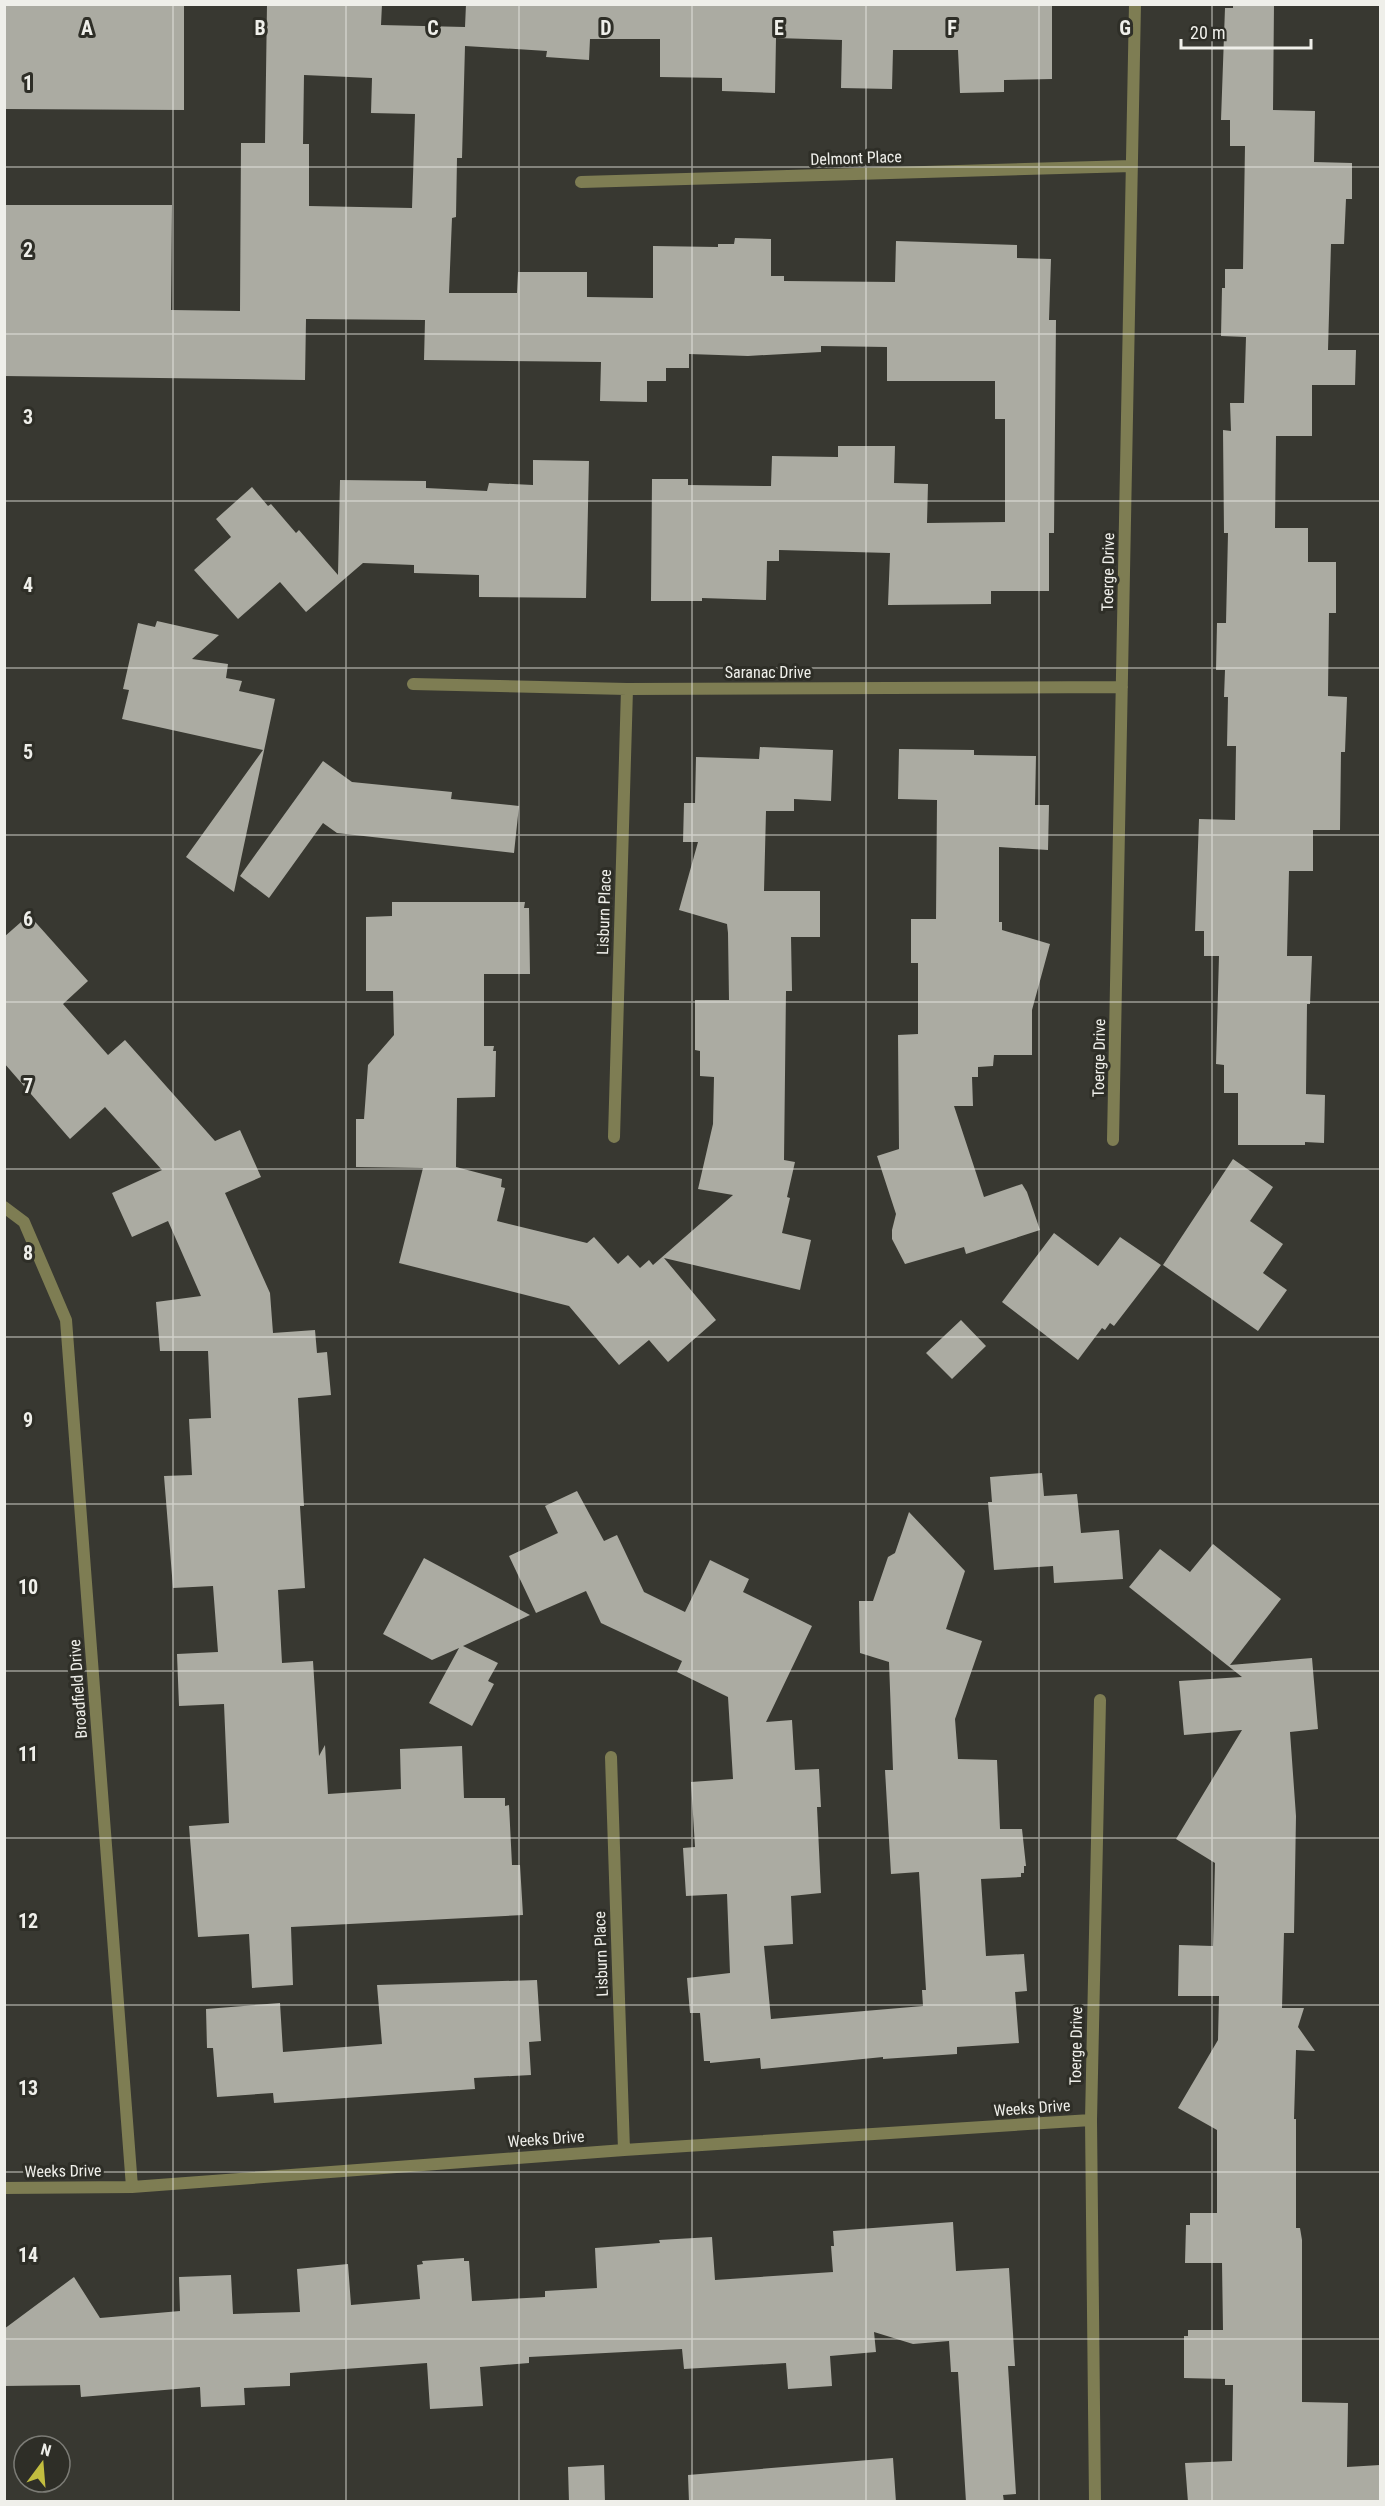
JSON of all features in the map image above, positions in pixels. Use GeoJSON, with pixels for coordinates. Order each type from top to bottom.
{"type":"FeatureCollection","features":[{"type":"Feature","properties":{"kind":"street","name":"Toerge Drive"},"geometry":{"type":"LineString","coordinates":[[1113,1140],[1135,4]]}},
{"type":"Feature","properties":{"kind":"street","name":"Delmont Place"},"geometry":{"type":"LineString","coordinates":[[581,182],[1132,166]]}},
{"type":"Feature","properties":{"kind":"street","name":"Saranac Drive"},"geometry":{"type":"LineString","coordinates":[[413,684],[627,689],[1122,687]]}},
{"type":"Feature","properties":{"kind":"street","name":"Lisburn Place"},"geometry":{"type":"LineString","coordinates":[[614,1137],[627,689]]}},
{"type":"Feature","properties":{"kind":"street","name":"Broadfield Drive"},"geometry":{"type":"LineString","coordinates":[[4,1207],[24,1222],[66,1320],[132,2187]]}},
{"type":"Feature","properties":{"kind":"street","name":"Toerge Drive"},"geometry":{"type":"LineString","coordinates":[[1095,2502],[1091,2120],[1100,1700]]}},
{"type":"Feature","properties":{"kind":"street","name":"Lisburn Place"},"geometry":{"type":"LineString","coordinates":[[611,1757],[624,2150]]}},
{"type":"Feature","properties":{"kind":"street","name":"Weeks Drive"},"geometry":{"type":"LineString","coordinates":[[4,2188],[132,2187],[624,2150],[1091,2120]]}},
{"type":"Feature","properties":{"kind":"building"},"geometry":{"type":"Polygon","coordinates":[[[4,4],[184,4],[184,110],[4,109],[4,4]]]}},
{"type":"Feature","properties":{"kind":"building"},"geometry":{"type":"Polygon","coordinates":[[[267,4],[382,4],[381,25],[465,27],[466,4],[1052,4],[1052,79],[1004,80],[1004,92],[960,93],[958,50],[893,50],[892,89],[841,88],[842,40],[776,38],[775,93],[722,91],[722,78],[660,77],[660,39],[590,39],[589,60],[546,57],[547,51],[465,46],[462,158],[457,158],[456,217],[452,218],[449,293],[517,293],[518,272],[587,272],[587,297],[653,298],[653,246],[718,247],[718,244],[734,244],[735,238],[771,239],[771,276],[784,276],[784,281],[895,282],[896,241],[1017,245],[1017,258],[1051,259],[1049,320],[1056,320],[1054,533],[1049,533],[1049,591],[991,591],[991,604],[888,605],[890,553],[779,550],[779,561],[767,561],[766,600],[702,598],[702,601],[651,601],[652,479],[688,479],[688,485],[771,486],[772,456],[838,457],[838,446],[895,446],[894,483],[928,484],[927,523],[1005,522],[1005,419],[995,419],[995,381],[887,381],[887,347],[821,346],[821,352],[748,356],[689,354],[689,368],[666,368],[666,381],[647,381],[647,402],[600,401],[601,362],[424,360],[425,320],[306,319],[305,380],[4,376],[4,205],[172,205],[171,310],[240,311],[241,143],[265,143],[267,4]],[[304,75],[303,144],[309,144],[309,206],[412,208],[415,114],[371,113],[372,78],[304,75]]]}},
{"type":"Feature","properties":{"kind":"building"},"geometry":{"type":"Polygon","coordinates":[[[1233,4],[1274,4],[1273,110],[1315,111],[1314,162],[1352,163],[1352,199],[1346,199],[1344,244],[1331,244],[1328,350],[1356,350],[1355,385],[1312,385],[1312,436],[1276,436],[1275,528],[1308,528],[1308,562],[1336,562],[1336,613],[1329,613],[1328,696],[1347,697],[1345,752],[1341,752],[1340,830],[1313,830],[1313,871],[1289,871],[1287,956],[1312,956],[1310,1004],[1307,1004],[1306,1094],[1325,1095],[1324,1143],[1305,1142],[1305,1145],[1238,1145],[1238,1093],[1224,1093],[1224,1065],[1216,1064],[1219,956],[1204,956],[1204,931],[1195,931],[1199,819],[1235,820],[1236,746],[1227,746],[1228,697],[1224,697],[1225,670],[1216,670],[1217,623],[1226,623],[1228,533],[1224,533],[1223,430],[1231,431],[1230,403],[1244,403],[1246,337],[1221,336],[1222,288],[1225,288],[1225,269],[1243,269],[1245,146],[1230,146],[1230,120],[1221,120],[1225,8],[1233,8],[1233,4]]]}},
{"type":"Feature","properties":{"kind":"building"},"geometry":{"type":"Polygon","coordinates":[[[533,460],[589,461],[586,598],[479,597],[479,575],[414,573],[414,565],[363,563],[306,612],[280,582],[238,619],[194,570],[231,537],[216,519],[252,487],[268,506],[271,504],[296,533],[299,530],[338,575],[340,480],[426,481],[426,488],[487,491],[489,483],[533,485],[533,460]]]}},
{"type":"Feature","properties":{"kind":"building"},"geometry":{"type":"Polygon","coordinates":[[[157,621],[219,635],[192,659],[228,664],[226,678],[242,681],[239,691],[275,699],[234,892],[186,857],[263,750],[122,719],[129,690],[123,689],[138,623],[155,627],[157,621]]]}},
{"type":"Feature","properties":{"kind":"building"},"geometry":{"type":"Polygon","coordinates":[[[760,747],[833,750],[831,801],[794,799],[794,811],[766,811],[764,891],[820,891],[820,937],[791,937],[792,991],[786,991],[784,1160],[795,1162],[782,1233],[811,1240],[800,1290],[664,1258],[716,1320],[668,1362],[649,1340],[619,1365],[569,1306],[399,1263],[423,1168],[356,1167],[356,1119],[364,1119],[368,1065],[394,1035],[393,991],[366,991],[366,917],[392,916],[392,902],[525,902],[524,908],[529,908],[530,974],[484,974],[484,1046],[494,1046],[493,1051],[496,1051],[495,1097],[457,1098],[456,1167],[502,1179],[501,1187],[505,1188],[497,1221],[587,1243],[594,1237],[618,1264],[628,1255],[640,1268],[649,1260],[653,1265],[733,1195],[698,1189],[713,1124],[714,1077],[700,1076],[700,1051],[695,1050],[695,1000],[729,1000],[728,933],[727,924],[679,910],[698,842],[683,842],[684,803],[695,803],[696,757],[759,759],[760,747]]]}},
{"type":"Feature","properties":{"kind":"building"},"geometry":{"type":"Polygon","coordinates":[[[899,749],[974,750],[974,755],[1036,756],[1035,805],[1049,805],[1048,850],[999,847],[999,922],[1002,922],[1002,930],[1050,944],[1032,1010],[1032,1055],[994,1055],[993,1066],[978,1067],[978,1077],[972,1077],[973,1106],[954,1106],[984,1197],[1022,1184],[1040,1230],[966,1254],[964,1247],[905,1264],[892,1239],[896,1214],[877,1156],[899,1149],[898,1035],[918,1034],[918,963],[911,963],[911,919],[936,919],[937,800],[898,799],[899,749]]]}},
{"type":"Feature","properties":{"kind":"building"},"geometry":{"type":"Polygon","coordinates":[[[323,761],[352,782],[452,792],[451,799],[519,806],[514,853],[337,833],[323,823],[269,898],[240,876],[323,761]]]}},
{"type":"Feature","properties":{"kind":"building"},"geometry":{"type":"Polygon","coordinates":[[[29,915],[88,981],[63,1004],[108,1055],[125,1040],[215,1141],[240,1130],[261,1177],[225,1193],[270,1293],[273,1333],[315,1330],[317,1353],[327,1352],[331,1395],[298,1398],[304,1506],[300,1506],[305,1588],[278,1590],[282,1663],[313,1661],[319,1756],[325,1745],[328,1794],[401,1789],[400,1749],[462,1746],[464,1798],[505,1798],[505,1806],[509,1805],[512,1865],[520,1865],[523,1915],[291,1927],[293,1985],[252,1988],[249,1934],[198,1937],[189,1826],[229,1823],[224,1704],[179,1706],[177,1654],[218,1652],[213,1586],[173,1588],[164,1476],[192,1475],[189,1419],[211,1418],[208,1351],[160,1351],[156,1302],[201,1296],[168,1221],[132,1237],[112,1193],[162,1170],[105,1107],[70,1139],[4,1063],[4,937],[29,915]]]}},
{"type":"Feature","properties":{"kind":"building"},"geometry":{"type":"Polygon","coordinates":[[[1233,1159],[1273,1187],[1250,1221],[1283,1244],[1263,1273],[1287,1290],[1258,1331],[1163,1265],[1233,1159]]]}},
{"type":"Feature","properties":{"kind":"building"},"geometry":{"type":"Polygon","coordinates":[[[1054,1233],[1098,1266],[1120,1237],[1161,1265],[1114,1326],[1110,1323],[1105,1330],[1102,1328],[1078,1360],[1002,1302],[1054,1233]]]}},
{"type":"Feature","properties":{"kind":"building"},"geometry":{"type":"Polygon","coordinates":[[[961,1320],[986,1346],[952,1379],[926,1353],[961,1320]]]}},
{"type":"Feature","properties":{"kind":"building"},"geometry":{"type":"Polygon","coordinates":[[[1042,1473],[1044,1496],[1077,1494],[1081,1533],[1119,1530],[1123,1579],[1054,1583],[1053,1566],[994,1570],[988,1502],[992,1502],[990,1477],[1042,1473]]]}},
{"type":"Feature","properties":{"kind":"building"},"geometry":{"type":"Polygon","coordinates":[[[577,1491],[604,1541],[617,1535],[644,1592],[685,1612],[710,1560],[749,1579],[743,1592],[812,1626],[766,1722],[792,1720],[795,1770],[819,1769],[821,1807],[817,1807],[821,1893],[791,1896],[793,1944],[764,1946],[771,2019],[923,2006],[922,1990],[926,1990],[919,1872],[891,1874],[885,1770],[893,1770],[889,1662],[860,1653],[859,1601],[873,1601],[888,1557],[895,1553],[909,1512],[965,1571],[946,1629],[982,1641],[955,1719],[958,1759],[997,1760],[1000,1829],[1022,1829],[1026,1866],[1024,1866],[1024,1873],[1021,1873],[1021,1877],[981,1879],[986,1956],[1024,1954],[1027,1991],[1015,1992],[1019,2043],[957,2047],[957,2054],[883,2059],[883,2057],[761,2069],[760,2058],[710,2063],[710,2061],[704,2061],[700,2013],[690,2013],[687,1978],[730,1973],[727,1894],[686,1896],[683,1848],[695,1847],[691,1782],[733,1779],[728,1697],[677,1672],[682,1661],[601,1623],[586,1591],[536,1613],[509,1556],[558,1533],[545,1506],[577,1491]]]}},
{"type":"Feature","properties":{"kind":"building"},"geometry":{"type":"Polygon","coordinates":[[[1213,1544],[1281,1599],[1230,1665],[1312,1658],[1318,1729],[1290,1732],[1296,1816],[1294,1933],[1284,1933],[1282,2008],[1304,2008],[1298,2027],[1315,2051],[1296,2050],[1294,2119],[1296,2119],[1296,2228],[1300,2228],[1302,2240],[1302,2402],[1348,2403],[1347,2467],[1380,2465],[1380,2502],[1188,2502],[1185,2463],[1232,2461],[1233,2385],[1225,2385],[1225,2379],[1184,2378],[1184,2336],[1188,2336],[1188,2330],[1223,2330],[1222,2263],[1185,2263],[1186,2225],[1190,2225],[1190,2213],[1217,2213],[1217,2130],[1178,2108],[1218,2040],[1219,1996],[1178,1996],[1179,1945],[1213,1946],[1215,1863],[1176,1839],[1242,1730],[1184,1735],[1179,1681],[1242,1677],[1129,1587],[1160,1549],[1190,1572],[1213,1544]]]}},
{"type":"Feature","properties":{"kind":"building"},"geometry":{"type":"Polygon","coordinates":[[[424,1558],[530,1615],[463,1646],[498,1663],[488,1681],[494,1684],[472,1726],[429,1703],[459,1648],[432,1660],[383,1634],[424,1558]]]}},
{"type":"Feature","properties":{"kind":"building"},"geometry":{"type":"Polygon","coordinates":[[[537,1980],[541,2041],[529,2042],[531,2075],[474,2078],[475,2089],[274,2103],[273,2093],[217,2097],[213,2048],[207,2048],[206,2009],[280,2003],[283,2052],[382,2044],[377,1985],[537,1980]]]}},
{"type":"Feature","properties":{"kind":"building"},"geometry":{"type":"Polygon","coordinates":[[[953,2222],[956,2271],[1009,2268],[1015,2366],[1008,2366],[1016,2494],[1003,2495],[1004,2502],[966,2502],[958,2372],[951,2372],[949,2341],[913,2344],[874,2332],[876,2352],[830,2356],[832,2386],[788,2389],[786,2363],[684,2369],[682,2349],[529,2357],[529,2363],[480,2367],[483,2406],[430,2409],[427,2363],[290,2373],[290,2386],[244,2388],[245,2405],[201,2407],[200,2387],[81,2397],[80,2385],[4,2386],[4,2329],[74,2277],[100,2318],[180,2311],[179,2277],[231,2275],[233,2314],[300,2312],[297,2269],[348,2264],[351,2305],[420,2299],[417,2265],[423,2264],[422,2261],[464,2258],[464,2261],[469,2261],[472,2301],[545,2297],[545,2291],[597,2288],[595,2248],[660,2243],[659,2240],[712,2237],[715,2280],[833,2272],[831,2246],[834,2246],[833,2231],[953,2222]]]}},
{"type":"Feature","properties":{"kind":"building"},"geometry":{"type":"Polygon","coordinates":[[[893,2458],[896,2502],[689,2502],[688,2475],[893,2458]]]}},
{"type":"Feature","properties":{"kind":"building"},"geometry":{"type":"Polygon","coordinates":[[[604,2465],[605,2502],[569,2502],[568,2467],[604,2465]]]}}]}
